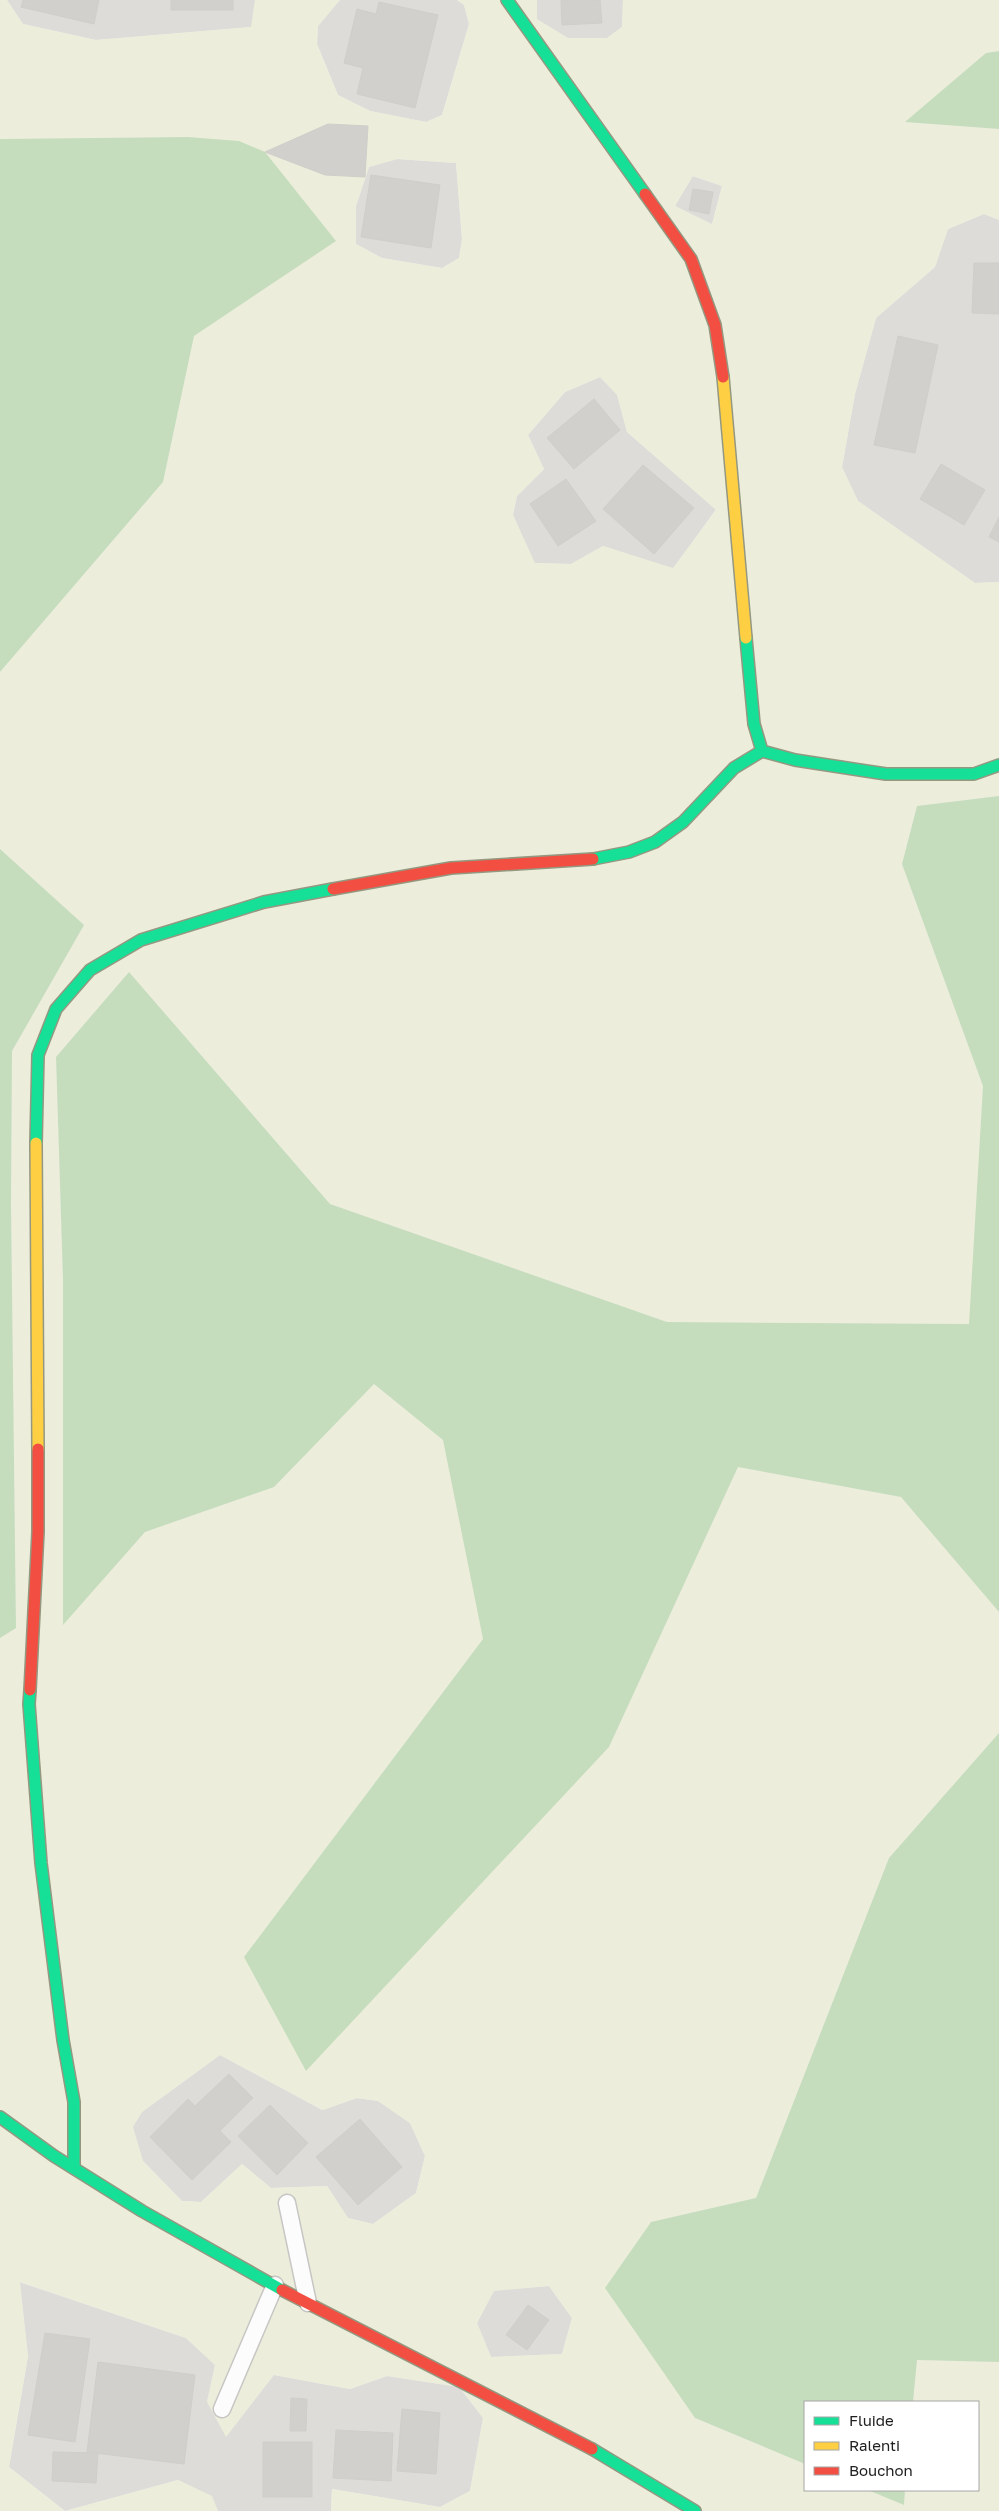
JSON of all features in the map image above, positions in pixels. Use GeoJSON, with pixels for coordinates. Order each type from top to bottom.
{"type":"FeatureCollection","features":[{"type":"Feature","properties":{"kind":"street"},"geometry":{"type":"LineString","coordinates":[[507,0],[691,259],[715,325],[724,383],[754,724],[762,751]]}},
{"type":"Feature","properties":{"kind":"street"},"geometry":{"type":"LineString","coordinates":[[74,2168],[74,2102],[63,2040],[41,1863],[29,1704],[34,1640],[38,1532],[36,1132],[38,1055],[56,1009],[90,970],[141,940],[264,902],[451,868],[584,860],[638,849],[655,842],[683,822],[734,768],[762,751],[795,760],[886,774],[974,774],[999,766]]}},
{"type":"Feature","properties":{"kind":"street"},"geometry":{"type":"LineString","coordinates":[[0,2117],[74,2168],[178,2233],[308,2303],[525,2413],[641,2475],[695,2511]]}},
{"type":"Feature","properties":{"kind":"lane"},"geometry":{"type":"LineString","coordinates":[[287,2203],[308,2303]]}},
{"type":"Feature","properties":{"kind":"lane"},"geometry":{"type":"LineString","coordinates":[[222,2409],[275,2285]]}},
{"type":"Feature","properties":{"kind":"shaded area"},"geometry":{"type":"Polygon","coordinates":[[[7,0],[255,0],[252,27],[96,40],[23,24],[7,0]]]}},
{"type":"Feature","properties":{"kind":"shaded area"},"geometry":{"type":"Polygon","coordinates":[[[340,0],[457,0],[464,5],[469,24],[442,115],[426,122],[370,111],[338,95],[317,44],[318,26],[340,0]]]}},
{"type":"Feature","properties":{"kind":"shaded area"},"geometry":{"type":"Polygon","coordinates":[[[537,0],[623,0],[622,27],[607,38],[568,38],[536,19],[537,0]]]}},
{"type":"Feature","properties":{"kind":"shaded area"},"geometry":{"type":"Polygon","coordinates":[[[397,159],[456,163],[462,240],[459,258],[442,268],[382,258],[356,244],[356,206],[369,167],[397,159]]]}},
{"type":"Feature","properties":{"kind":"shaded area"},"geometry":{"type":"Polygon","coordinates":[[[692,176],[722,186],[712,225],[675,206],[692,176]]]}},
{"type":"Feature","properties":{"kind":"shaded area"},"geometry":{"type":"Polygon","coordinates":[[[984,214],[999,220],[999,582],[975,583],[858,501],[842,467],[855,394],[876,318],[935,267],[948,229],[984,214]]]}},
{"type":"Feature","properties":{"kind":"shaded area"},"geometry":{"type":"Polygon","coordinates":[[[600,377],[617,394],[627,432],[716,509],[673,569],[603,546],[571,564],[534,563],[513,515],[517,496],[544,469],[528,435],[565,392],[600,377]]]}},
{"type":"Feature","properties":{"kind":"shaded area"},"geometry":{"type":"Polygon","coordinates":[[[220,2055],[322,2110],[357,2098],[378,2101],[410,2123],[425,2156],[416,2193],[373,2224],[348,2218],[327,2186],[271,2188],[242,2164],[201,2202],[182,2201],[143,2161],[132,2127],[142,2112],[220,2055]]]}},
{"type":"Feature","properties":{"kind":"shaded area"},"geometry":{"type":"Polygon","coordinates":[[[19,2282],[186,2338],[215,2365],[207,2402],[274,2375],[350,2389],[387,2376],[459,2387],[483,2418],[470,2491],[440,2507],[332,2489],[331,2511],[218,2511],[211,2496],[178,2480],[65,2511],[9,2467],[28,2356],[19,2282]]]}},
{"type":"Feature","properties":{"kind":"shaded area"},"geometry":{"type":"Polygon","coordinates":[[[549,2286],[572,2318],[562,2354],[491,2357],[477,2323],[494,2290],[549,2286]]]}},
{"type":"Feature","properties":{"kind":"green space"},"geometry":{"type":"Polygon","coordinates":[[[0,0],[7,0],[23,24],[96,40],[251,27],[255,0],[340,0],[318,26],[317,44],[338,95],[370,111],[426,122],[442,115],[469,24],[464,5],[457,0],[537,0],[537,19],[568,38],[607,38],[622,27],[623,0],[999,0],[999,51],[986,53],[906,122],[999,129],[999,220],[984,214],[948,229],[935,267],[876,318],[855,394],[842,467],[858,501],[975,583],[999,582],[999,796],[917,806],[902,864],[983,1086],[970,1324],[667,1322],[330,1204],[129,972],[56,1057],[63,1280],[63,1624],[145,1532],[274,1487],[374,1384],[443,1440],[483,1639],[244,1957],[609,1747],[738,1467],[901,1497],[999,1612],[999,1733],[889,1858],[756,2198],[651,2222],[694,2418],[804,2464],[804,2491],[870,2491],[903,2504],[905,2491],[979,2491],[979,2401],[913,2401],[917,2360],[999,2362],[999,2511],[331,2511],[332,2489],[440,2507],[470,2491],[483,2418],[460,2387],[387,2376],[350,2389],[274,2375],[226,2437],[207,2402],[215,2365],[186,2338],[20,2282],[28,2356],[9,2467],[65,2511],[0,2511],[0,1638],[16,1628],[11,1204],[12,1051],[84,925],[0,849],[0,672],[163,482],[194,336],[336,241],[188,137],[0,139],[0,0]],[[328,124],[266,151],[266,152],[367,126],[328,124]],[[397,159],[369,167],[356,206],[356,244],[382,258],[442,268],[459,258],[462,240],[456,163],[397,159]],[[693,176],[675,206],[712,224],[722,186],[693,176]],[[600,377],[565,392],[528,435],[544,469],[517,496],[513,515],[535,563],[571,564],[603,546],[673,568],[716,510],[627,432],[617,395],[600,377]],[[220,2055],[142,2112],[133,2127],[143,2161],[182,2201],[201,2202],[242,2164],[271,2188],[327,2186],[348,2218],[373,2224],[416,2193],[425,2156],[410,2123],[378,2101],[357,2098],[323,2110],[220,2055]],[[549,2286],[494,2291],[477,2323],[491,2357],[562,2354],[572,2318],[549,2286]]]}},
{"type":"Feature","properties":{"kind":"green space"},"geometry":{"type":"Polygon","coordinates":[[[999,51],[999,129],[905,122],[986,53],[999,51]]]}},
{"type":"Feature","properties":{"kind":"green space"},"geometry":{"type":"Polygon","coordinates":[[[188,137],[239,141],[265,152],[336,241],[194,336],[163,482],[0,672],[0,139],[188,137]]]}},
{"type":"Feature","properties":{"kind":"green space"},"geometry":{"type":"Polygon","coordinates":[[[999,796],[999,1612],[901,1497],[738,1467],[609,1747],[306,2071],[244,1957],[483,1639],[443,1440],[374,1384],[274,1487],[145,1532],[63,1625],[63,1280],[56,1057],[129,972],[330,1204],[667,1322],[969,1324],[983,1086],[902,864],[917,806],[999,796]]]}},
{"type":"Feature","properties":{"kind":"green space"},"geometry":{"type":"Polygon","coordinates":[[[0,849],[84,925],[12,1051],[11,1204],[16,1628],[0,1638],[0,849]]]}},
{"type":"Feature","properties":{"kind":"green space"},"geometry":{"type":"Polygon","coordinates":[[[999,1733],[999,2362],[917,2360],[913,2401],[804,2401],[804,2464],[695,2418],[605,2288],[651,2222],[756,2198],[889,1858],[999,1733]]]}},
{"type":"Feature","properties":{"kind":"green space"},"geometry":{"type":"Polygon","coordinates":[[[178,2480],[212,2496],[218,2511],[65,2511],[178,2480]]]}},
{"type":"Feature","properties":{"kind":"green space"},"geometry":{"type":"Polygon","coordinates":[[[870,2491],[905,2491],[904,2505],[870,2491]]]}},
{"type":"Feature","properties":{"kind":"building"},"geometry":{"type":"Polygon","coordinates":[[[23,0],[99,0],[94,24],[21,7],[23,0]]]}},
{"type":"Feature","properties":{"kind":"building"},"geometry":{"type":"Polygon","coordinates":[[[171,0],[233,0],[233,10],[171,10],[171,0]]]}},
{"type":"Feature","properties":{"kind":"building"},"geometry":{"type":"Polygon","coordinates":[[[561,0],[600,0],[602,23],[562,25],[561,0]]]}},
{"type":"Feature","properties":{"kind":"building"},"geometry":{"type":"Polygon","coordinates":[[[379,2],[438,15],[415,108],[357,94],[363,68],[344,63],[357,9],[376,14],[379,2]]]}},
{"type":"Feature","properties":{"kind":"building"},"geometry":{"type":"Polygon","coordinates":[[[328,124],[368,126],[365,177],[325,175],[265,152],[328,124]]]}},
{"type":"Feature","properties":{"kind":"building"},"geometry":{"type":"Polygon","coordinates":[[[371,175],[440,185],[431,248],[361,237],[371,175]]]}},
{"type":"Feature","properties":{"kind":"building"},"geometry":{"type":"Polygon","coordinates":[[[693,189],[713,192],[709,214],[689,210],[693,189]]]}},
{"type":"Feature","properties":{"kind":"building"},"geometry":{"type":"Polygon","coordinates":[[[974,263],[999,263],[999,314],[972,313],[974,263]]]}},
{"type":"Feature","properties":{"kind":"building"},"geometry":{"type":"Polygon","coordinates":[[[898,336],[938,345],[915,453],[874,445],[898,336]]]}},
{"type":"Feature","properties":{"kind":"building"},"geometry":{"type":"Polygon","coordinates":[[[594,399],[620,430],[574,469],[547,438],[594,399]]]}},
{"type":"Feature","properties":{"kind":"building"},"geometry":{"type":"Polygon","coordinates":[[[941,464],[985,490],[964,525],[920,499],[941,464]]]}},
{"type":"Feature","properties":{"kind":"building"},"geometry":{"type":"Polygon","coordinates":[[[643,465],[694,508],[654,554],[603,509],[643,465]]]}},
{"type":"Feature","properties":{"kind":"building"},"geometry":{"type":"Polygon","coordinates":[[[566,479],[596,521],[558,546],[530,504],[566,479]]]}},
{"type":"Feature","properties":{"kind":"building"},"geometry":{"type":"Polygon","coordinates":[[[999,517],[999,542],[989,537],[999,517]]]}},
{"type":"Feature","properties":{"kind":"building"},"geometry":{"type":"Polygon","coordinates":[[[229,2074],[253,2098],[220,2131],[195,2106],[229,2074]]]}},
{"type":"Feature","properties":{"kind":"building"},"geometry":{"type":"Polygon","coordinates":[[[188,2099],[231,2142],[192,2180],[150,2137],[188,2099]]]}},
{"type":"Feature","properties":{"kind":"building"},"geometry":{"type":"Polygon","coordinates":[[[270,2105],[308,2143],[277,2175],[238,2136],[270,2105]]]}},
{"type":"Feature","properties":{"kind":"building"},"geometry":{"type":"Polygon","coordinates":[[[360,2119],[402,2167],[358,2205],[316,2157],[360,2119]]]}},
{"type":"Feature","properties":{"kind":"building"},"geometry":{"type":"Polygon","coordinates":[[[528,2305],[549,2320],[527,2350],[506,2335],[528,2305]]]}},
{"type":"Feature","properties":{"kind":"building"},"geometry":{"type":"Polygon","coordinates":[[[45,2333],[90,2339],[75,2442],[28,2435],[45,2333]]]}},
{"type":"Feature","properties":{"kind":"building"},"geometry":{"type":"Polygon","coordinates":[[[98,2362],[195,2375],[184,2464],[87,2452],[98,2362]]]}},
{"type":"Feature","properties":{"kind":"building"},"geometry":{"type":"Polygon","coordinates":[[[291,2398],[307,2399],[306,2431],[290,2431],[291,2398]]]}},
{"type":"Feature","properties":{"kind":"building"},"geometry":{"type":"Polygon","coordinates":[[[402,2409],[440,2413],[436,2474],[397,2471],[402,2409]]]}},
{"type":"Feature","properties":{"kind":"building"},"geometry":{"type":"Polygon","coordinates":[[[336,2430],[393,2433],[391,2481],[333,2478],[336,2430]]]}},
{"type":"Feature","properties":{"kind":"building"},"geometry":{"type":"Polygon","coordinates":[[[263,2442],[312,2442],[312,2497],[263,2497],[263,2442]]]}},
{"type":"Feature","properties":{"kind":"building"},"geometry":{"type":"Polygon","coordinates":[[[53,2452],[98,2453],[96,2483],[52,2481],[53,2452]]]}},
{"type":"Feature","properties":{"kind":"traffic: fast"},"geometry":{"type":"LineString","coordinates":[[507,0],[645,194]]}},
{"type":"Feature","properties":{"kind":"traffic: fast"},"geometry":{"type":"LineString","coordinates":[[746,638],[754,724],[762,751],[795,760],[886,774],[974,774],[999,765]]}},
{"type":"Feature","properties":{"kind":"traffic: fast"},"geometry":{"type":"LineString","coordinates":[[593,859],[629,852],[655,842],[683,822],[734,768],[762,751]]}},
{"type":"Feature","properties":{"kind":"traffic: fast"},"geometry":{"type":"LineString","coordinates":[[36,1143],[38,1055],[56,1009],[90,970],[141,940],[264,902],[333,889]]}},
{"type":"Feature","properties":{"kind":"traffic: fast"},"geometry":{"type":"LineString","coordinates":[[30,1690],[29,1704],[41,1863],[63,2040],[74,2102],[74,2168]]}},
{"type":"Feature","properties":{"kind":"traffic: fast"},"geometry":{"type":"LineString","coordinates":[[0,2117],[54,2156],[142,2211],[282,2290]]}},
{"type":"Feature","properties":{"kind":"traffic: fast"},"geometry":{"type":"LineString","coordinates":[[592,2449],[695,2511]]}},
{"type":"Feature","properties":{"kind":"traffic: slow"},"geometry":{"type":"LineString","coordinates":[[723,377],[746,638]]}},
{"type":"Feature","properties":{"kind":"traffic: slow"},"geometry":{"type":"LineString","coordinates":[[36,1143],[38,1449]]}},
{"type":"Feature","properties":{"kind":"traffic: jam"},"geometry":{"type":"LineString","coordinates":[[645,194],[691,259],[715,325],[723,377]]}},
{"type":"Feature","properties":{"kind":"traffic: jam"},"geometry":{"type":"LineString","coordinates":[[333,889],[451,868],[593,859]]}},
{"type":"Feature","properties":{"kind":"traffic: jam"},"geometry":{"type":"LineString","coordinates":[[30,1690],[38,1532],[38,1449]]}},
{"type":"Feature","properties":{"kind":"traffic: jam"},"geometry":{"type":"LineString","coordinates":[[282,2290],[592,2449]]}}]}
